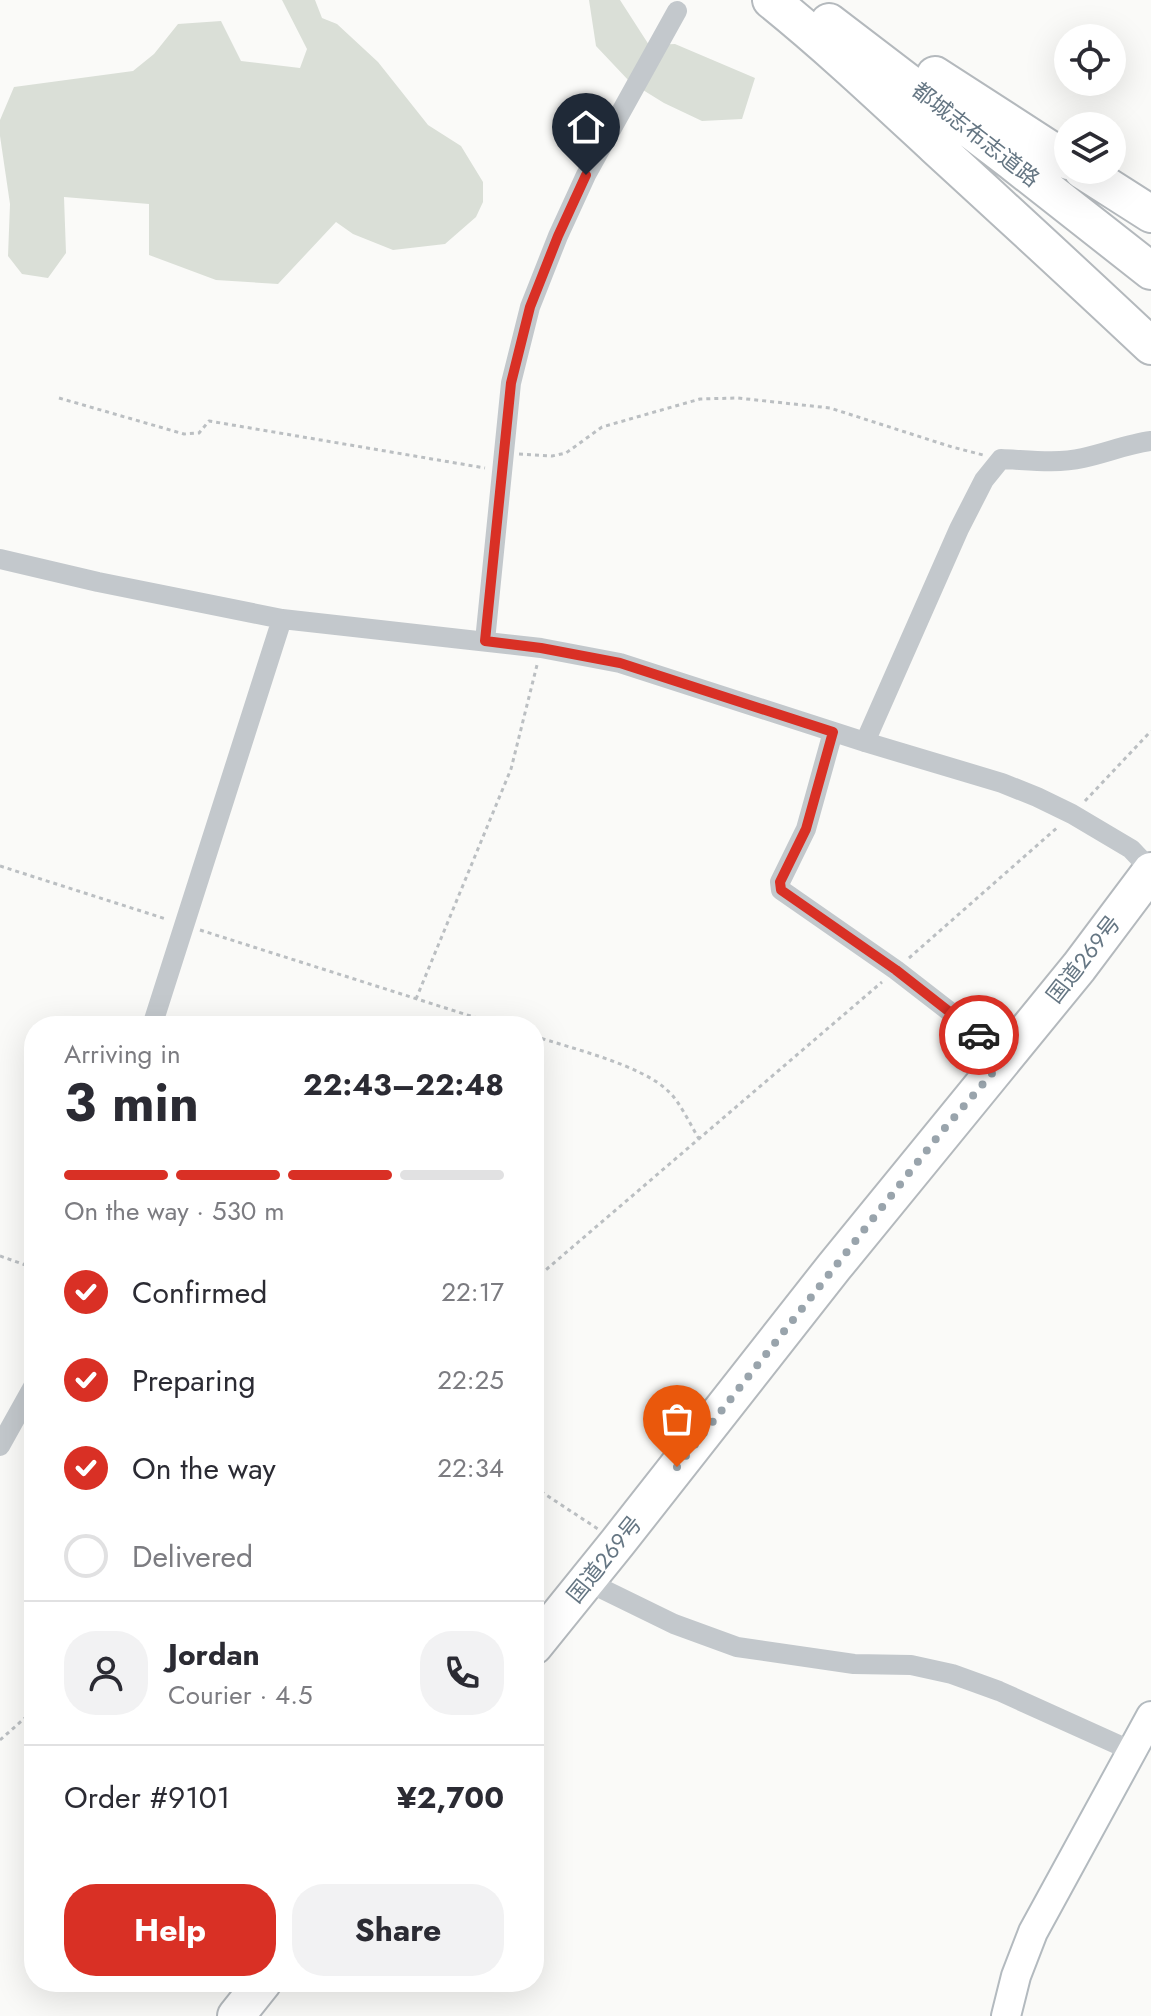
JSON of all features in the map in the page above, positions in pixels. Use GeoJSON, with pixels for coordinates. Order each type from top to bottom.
{"type":"FeatureCollection","features":[{"type":"Feature","properties":{"kind":"highway"},"geometry":{"type":"LineString","coordinates":[[771,0],[803,25],[1151,346]]}},
{"type":"Feature","properties":{"kind":"highway","name":"都城志布志道路"},"geometry":{"type":"LineString","coordinates":[[798,0],[866,49],[1151,271]]}},
{"type":"Feature","properties":{"kind":"highway"},"geometry":{"type":"LineString","coordinates":[[815,0],[1054,152]]}},
{"type":"Feature","properties":{"kind":"highway"},"geometry":{"type":"LineString","coordinates":[[1104,184],[1151,214]]}},
{"type":"Feature","properties":{"kind":"highway","name":"国道269号"},"geometry":{"type":"LineString","coordinates":[[544,1634],[939,1135],[1007,1056],[1151,870]]}},
{"type":"Feature","properties":{"kind":"highway"},"geometry":{"type":"LineString","coordinates":[[236,2016],[255,1992]]}},
{"type":"Feature","properties":{"kind":"street"},"geometry":{"type":"LineString","coordinates":[[485,641],[511,383],[530,307],[586,175],[677,11]]}},
{"type":"Feature","properties":{"kind":"street"},"geometry":{"type":"LineString","coordinates":[[865,742],[959,529],[984,480],[1001,459],[1056,462],[1151,441]]}},
{"type":"Feature","properties":{"kind":"street"},"geometry":{"type":"LineString","coordinates":[[0,559],[282,619],[541,648],[620,663],[1002,783],[1072,814],[1131,849],[1151,870]]}},
{"type":"Feature","properties":{"kind":"street"},"geometry":{"type":"LineString","coordinates":[[155,1016],[282,619]]}},
{"type":"Feature","properties":{"kind":"street"},"geometry":{"type":"LineString","coordinates":[[833,732],[806,829],[780,882],[781,890],[896,970],[1007,1056]]}},
{"type":"Feature","properties":{"kind":"street"},"geometry":{"type":"LineString","coordinates":[[0,1446],[24,1403]]}},
{"type":"Feature","properties":{"kind":"street"},"geometry":{"type":"LineString","coordinates":[[586,1581],[674,1624],[737,1647],[854,1664],[911,1665],[952,1674],[999,1691],[1132,1751]]}},
{"type":"Feature","properties":{"kind":"street"},"geometry":{"type":"LineString","coordinates":[[1006,2016],[1016,1976],[1033,1932],[1151,1716]]}},
{"type":"Feature","properties":{"kind":"path"},"geometry":{"type":"LineString","coordinates":[[59,398],[184,434],[199,433],[209,421],[503,462],[566,453],[602,427],[700,399],[738,398],[830,408],[952,447],[1001,459]]}},
{"type":"Feature","properties":{"kind":"path"},"geometry":{"type":"LineString","coordinates":[[416,999],[511,769],[541,648]]}},
{"type":"Feature","properties":{"kind":"path"},"geometry":{"type":"LineString","coordinates":[[544,1271],[896,970],[1072,814],[1151,731]]}},
{"type":"Feature","properties":{"kind":"path"},"geometry":{"type":"LineString","coordinates":[[0,866],[470,1016]]}},
{"type":"Feature","properties":{"kind":"path"},"geometry":{"type":"LineString","coordinates":[[544,1039],[643,1074],[669,1091],[699,1139]]}},
{"type":"Feature","properties":{"kind":"path"},"geometry":{"type":"LineString","coordinates":[[0,1256],[24,1264]]}},
{"type":"Feature","properties":{"kind":"path"},"geometry":{"type":"LineString","coordinates":[[544,1494],[618,1542]]}},
{"type":"Feature","properties":{"kind":"path"},"geometry":{"type":"LineString","coordinates":[[0,1740],[24,1719]]}},
{"type":"Feature","properties":{"kind":"shaded area"},"geometry":{"type":"Polygon","coordinates":[[[282,0],[315,0],[322,18],[337,24],[378,62],[428,125],[461,146],[483,182],[483,202],[476,217],[445,244],[393,250],[353,234],[336,222],[278,284],[216,280],[149,255],[149,204],[64,197],[66,253],[48,278],[22,274],[8,256],[10,204],[0,136],[0,120],[14,87],[133,71],[154,54],[178,24],[221,21],[241,61],[300,68],[307,49],[282,0]]]}},
{"type":"Feature","properties":{"kind":"shaded area"},"geometry":{"type":"Polygon","coordinates":[[[589,0],[620,0],[649,45],[675,44],[755,78],[742,119],[702,121],[630,82],[596,46],[589,0]]]}},
{"type":"Feature","properties":{"kind":"way so far"},"geometry":{"type":"LineString","coordinates":[[677,1467],[939,1135],[1007,1056],[979,1035]]}},
{"type":"Feature","properties":{"kind":"route"},"geometry":{"type":"LineString","coordinates":[[586,175],[530,307],[511,383],[485,641],[620,663],[833,732],[806,829],[780,882],[781,890],[896,970],[979,1035]]}}]}
